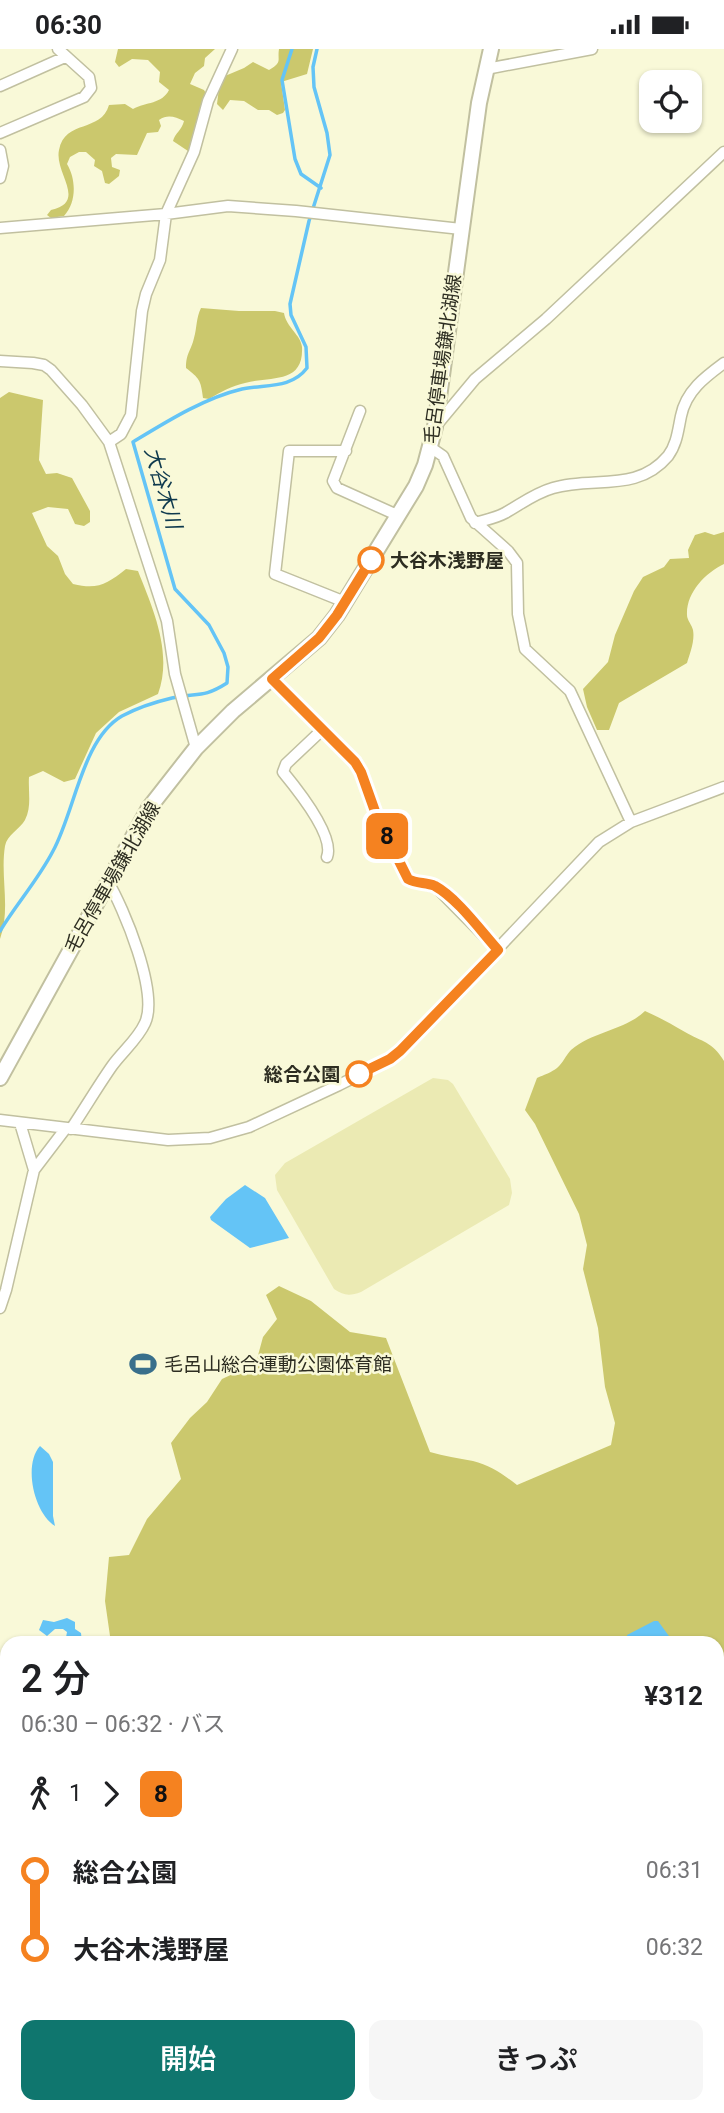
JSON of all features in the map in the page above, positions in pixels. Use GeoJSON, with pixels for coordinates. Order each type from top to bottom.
{"type":"FeatureCollection","features":[{"type":"Feature","properties":{"kind":"main road","name":"毛呂停車場鎌北湖線"},"geometry":{"type":"LineString","coordinates":[[0,1078],[149,808],[196,748],[233,711],[319,638],[345,602],[416,486],[435,427],[461,229],[485,69],[491,49]]}},
{"type":"Feature","properties":{"kind":"street"},"geometry":{"type":"LineString","coordinates":[[109,442],[121,434],[131,415],[142,311],[160,260],[166,214],[194,152],[208,101],[232,49]]}},
{"type":"Feature","properties":{"kind":"street"},"geometry":{"type":"LineString","coordinates":[[485,69],[592,49]]}},
{"type":"Feature","properties":{"kind":"street"},"geometry":{"type":"LineString","coordinates":[[0,86],[62,53],[89,77],[91,88],[84,97],[0,133]]}},
{"type":"Feature","properties":{"kind":"street"},"geometry":{"type":"LineString","coordinates":[[0,150],[3,166],[0,178]]}},
{"type":"Feature","properties":{"kind":"street"},"geometry":{"type":"LineString","coordinates":[[435,427],[475,379],[546,319],[724,152]]}},
{"type":"Feature","properties":{"kind":"street"},"geometry":{"type":"LineString","coordinates":[[0,228],[228,206],[461,229]]}},
{"type":"Feature","properties":{"kind":"street"},"geometry":{"type":"LineString","coordinates":[[0,361],[33,363],[44,365],[51,370],[82,405],[109,442],[167,621],[180,690],[196,748]]}},
{"type":"Feature","properties":{"kind":"street"},"geometry":{"type":"LineString","coordinates":[[475,523],[504,513],[551,488],[624,481],[639,478],[653,470],[674,447],[688,397],[707,375],[724,363]]}},
{"type":"Feature","properties":{"kind":"street"},"geometry":{"type":"LineString","coordinates":[[360,411],[333,481],[337,488],[397,515]]}},
{"type":"Feature","properties":{"kind":"street"},"geometry":{"type":"LineString","coordinates":[[430,447],[443,456],[475,523],[508,551],[517,563],[518,614],[525,649],[570,691],[631,822]]}},
{"type":"Feature","properties":{"kind":"street"},"geometry":{"type":"LineString","coordinates":[[345,602],[275,574],[289,451],[346,451]]}},
{"type":"Feature","properties":{"kind":"street"},"geometry":{"type":"LineString","coordinates":[[272,679],[355,762],[377,817],[408,879],[415,883],[433,885],[459,908],[498,950]]}},
{"type":"Feature","properties":{"kind":"street"},"geometry":{"type":"LineString","coordinates":[[322,730],[286,764],[283,772],[312,812],[328,845],[327,857]]}},
{"type":"Feature","properties":{"kind":"street"},"geometry":{"type":"LineString","coordinates":[[0,1111],[2,1121],[154,1139],[210,1138],[249,1127],[390,1059],[498,950],[583,856],[599,842],[631,822],[724,787]]}},
{"type":"Feature","properties":{"kind":"street"},"geometry":{"type":"LineString","coordinates":[[0,1308],[34,1170],[142,1029],[148,1015],[140,955],[107,880]]}},
{"type":"Feature","properties":{"kind":"street"},"geometry":{"type":"LineString","coordinates":[[20,1123],[34,1170]]}},
{"type":"Feature","properties":{"kind":"green space"},"geometry":{"type":"Polygon","coordinates":[[[433,1078],[448,1080],[453,1084],[510,1179],[512,1193],[509,1205],[361,1292],[350,1295],[341,1293],[334,1289],[277,1190],[275,1175],[285,1163],[433,1078]]]}},
{"type":"Feature","properties":{"kind":"shaded area"},"geometry":{"type":"Polygon","coordinates":[[[118,49],[215,49],[205,58],[204,66],[195,73],[190,84],[204,90],[207,95],[200,108],[191,144],[188,151],[173,141],[184,121],[172,117],[162,118],[159,120],[161,126],[158,132],[147,133],[137,155],[116,154],[111,158],[112,167],[120,170],[119,176],[109,184],[105,183],[102,171],[94,166],[95,160],[86,152],[79,152],[70,157],[67,164],[73,183],[71,204],[64,216],[51,218],[47,215],[51,210],[62,206],[67,200],[67,186],[59,150],[68,134],[99,119],[109,105],[125,104],[133,109],[162,98],[169,90],[159,82],[160,72],[148,60],[132,59],[119,67],[115,62],[118,49]]]}},
{"type":"Feature","properties":{"kind":"shaded area"},"geometry":{"type":"Polygon","coordinates":[[[279,49],[313,49],[307,74],[281,82],[285,110],[283,113],[277,115],[269,110],[258,110],[244,101],[230,100],[223,110],[217,104],[219,88],[225,76],[253,62],[269,70],[278,63],[279,49]]]}},
{"type":"Feature","properties":{"kind":"shaded area"},"geometry":{"type":"Polygon","coordinates":[[[201,308],[284,313],[302,347],[297,368],[284,377],[240,384],[209,399],[203,398],[199,380],[186,368],[201,308]]]}},
{"type":"Feature","properties":{"kind":"shaded area"},"geometry":{"type":"Polygon","coordinates":[[[9,392],[43,400],[39,460],[46,474],[57,473],[72,478],[90,511],[90,522],[84,526],[75,524],[68,509],[48,507],[32,513],[47,546],[58,556],[65,574],[73,584],[96,586],[126,569],[138,571],[159,631],[163,663],[158,694],[119,712],[96,733],[75,779],[64,782],[43,771],[29,777],[27,815],[5,846],[5,916],[0,939],[0,398],[9,392]]]}},
{"type":"Feature","properties":{"kind":"shaded area"},"geometry":{"type":"Polygon","coordinates":[[[705,532],[714,535],[724,532],[724,564],[704,578],[690,599],[687,615],[693,638],[687,663],[619,703],[609,730],[597,730],[583,689],[608,662],[615,635],[634,591],[643,577],[664,567],[670,559],[689,558],[688,550],[695,535],[705,532]]]}},
{"type":"Feature","properties":{"kind":"shaded area"},"geometry":{"type":"Polygon","coordinates":[[[645,1011],[660,1018],[715,1049],[724,1061],[724,1636],[110,1636],[105,1601],[109,1557],[129,1555],[147,1519],[181,1479],[171,1443],[190,1418],[207,1402],[222,1379],[248,1367],[257,1359],[263,1337],[277,1319],[266,1295],[279,1286],[311,1301],[350,1332],[386,1338],[430,1452],[485,1465],[517,1485],[611,1445],[615,1423],[605,1387],[598,1328],[583,1269],[587,1245],[579,1214],[535,1124],[525,1110],[537,1078],[557,1068],[571,1050],[637,1018],[645,1011]]]}},
{"type":"Feature","properties":{"kind":"water"},"geometry":{"type":"Polygon","coordinates":[[[245,1185],[265,1198],[289,1238],[250,1248],[211,1220],[210,1217],[226,1199],[245,1185]]]}},
{"type":"Feature","properties":{"kind":"water"},"geometry":{"type":"Polygon","coordinates":[[[40,1446],[53,1462],[55,1526],[41,1511],[33,1488],[32,1465],[40,1446]]]}},
{"type":"Feature","properties":{"kind":"water"},"geometry":{"type":"Polygon","coordinates":[[[67,1618],[75,1622],[75,1629],[81,1636],[66,1636],[67,1632],[63,1629],[55,1629],[47,1636],[39,1630],[43,1620],[54,1622],[67,1618]]]}},
{"type":"Feature","properties":{"kind":"water"},"geometry":{"type":"Polygon","coordinates":[[[658,1621],[669,1636],[627,1636],[658,1621]]]}},
{"type":"Feature","properties":{"kind":"waterway"},"geometry":{"type":"LineString","coordinates":[[292,49],[282,80],[295,159],[301,174],[321,188]]}},
{"type":"Feature","properties":{"kind":"waterway","name":"大谷木川"},"geometry":{"type":"LineString","coordinates":[[0,931],[53,851],[88,758],[108,727],[122,716],[146,705],[205,693],[227,683],[228,667],[224,653],[209,625],[175,589],[133,442],[214,398],[242,389],[286,383],[301,375],[307,368],[306,347],[291,315],[290,304],[309,221],[330,155],[327,133],[314,87],[313,67],[317,49]]}},
{"type":"Feature","properties":{"kind":"bus line","name":"8"},"geometry":{"type":"LineString","coordinates":[[359,1074],[400,1051],[498,950],[459,908],[433,885],[415,883],[408,879],[377,817],[355,762],[272,679],[319,638],[337,615],[371,560]]}},
{"type":"Feature","properties":{"kind":"place","name":"大谷木浅野屋"},"geometry":{"type":"Point","coordinates":[371,560]}},
{"type":"Feature","properties":{"kind":"place","name":"総合公園"},"geometry":{"type":"Point","coordinates":[359,1074]}},
{"type":"Feature","properties":{"kind":"place","name":"毛呂山総合運動公園体育館"},"geometry":{"type":"Point","coordinates":[143,1364]}}]}
